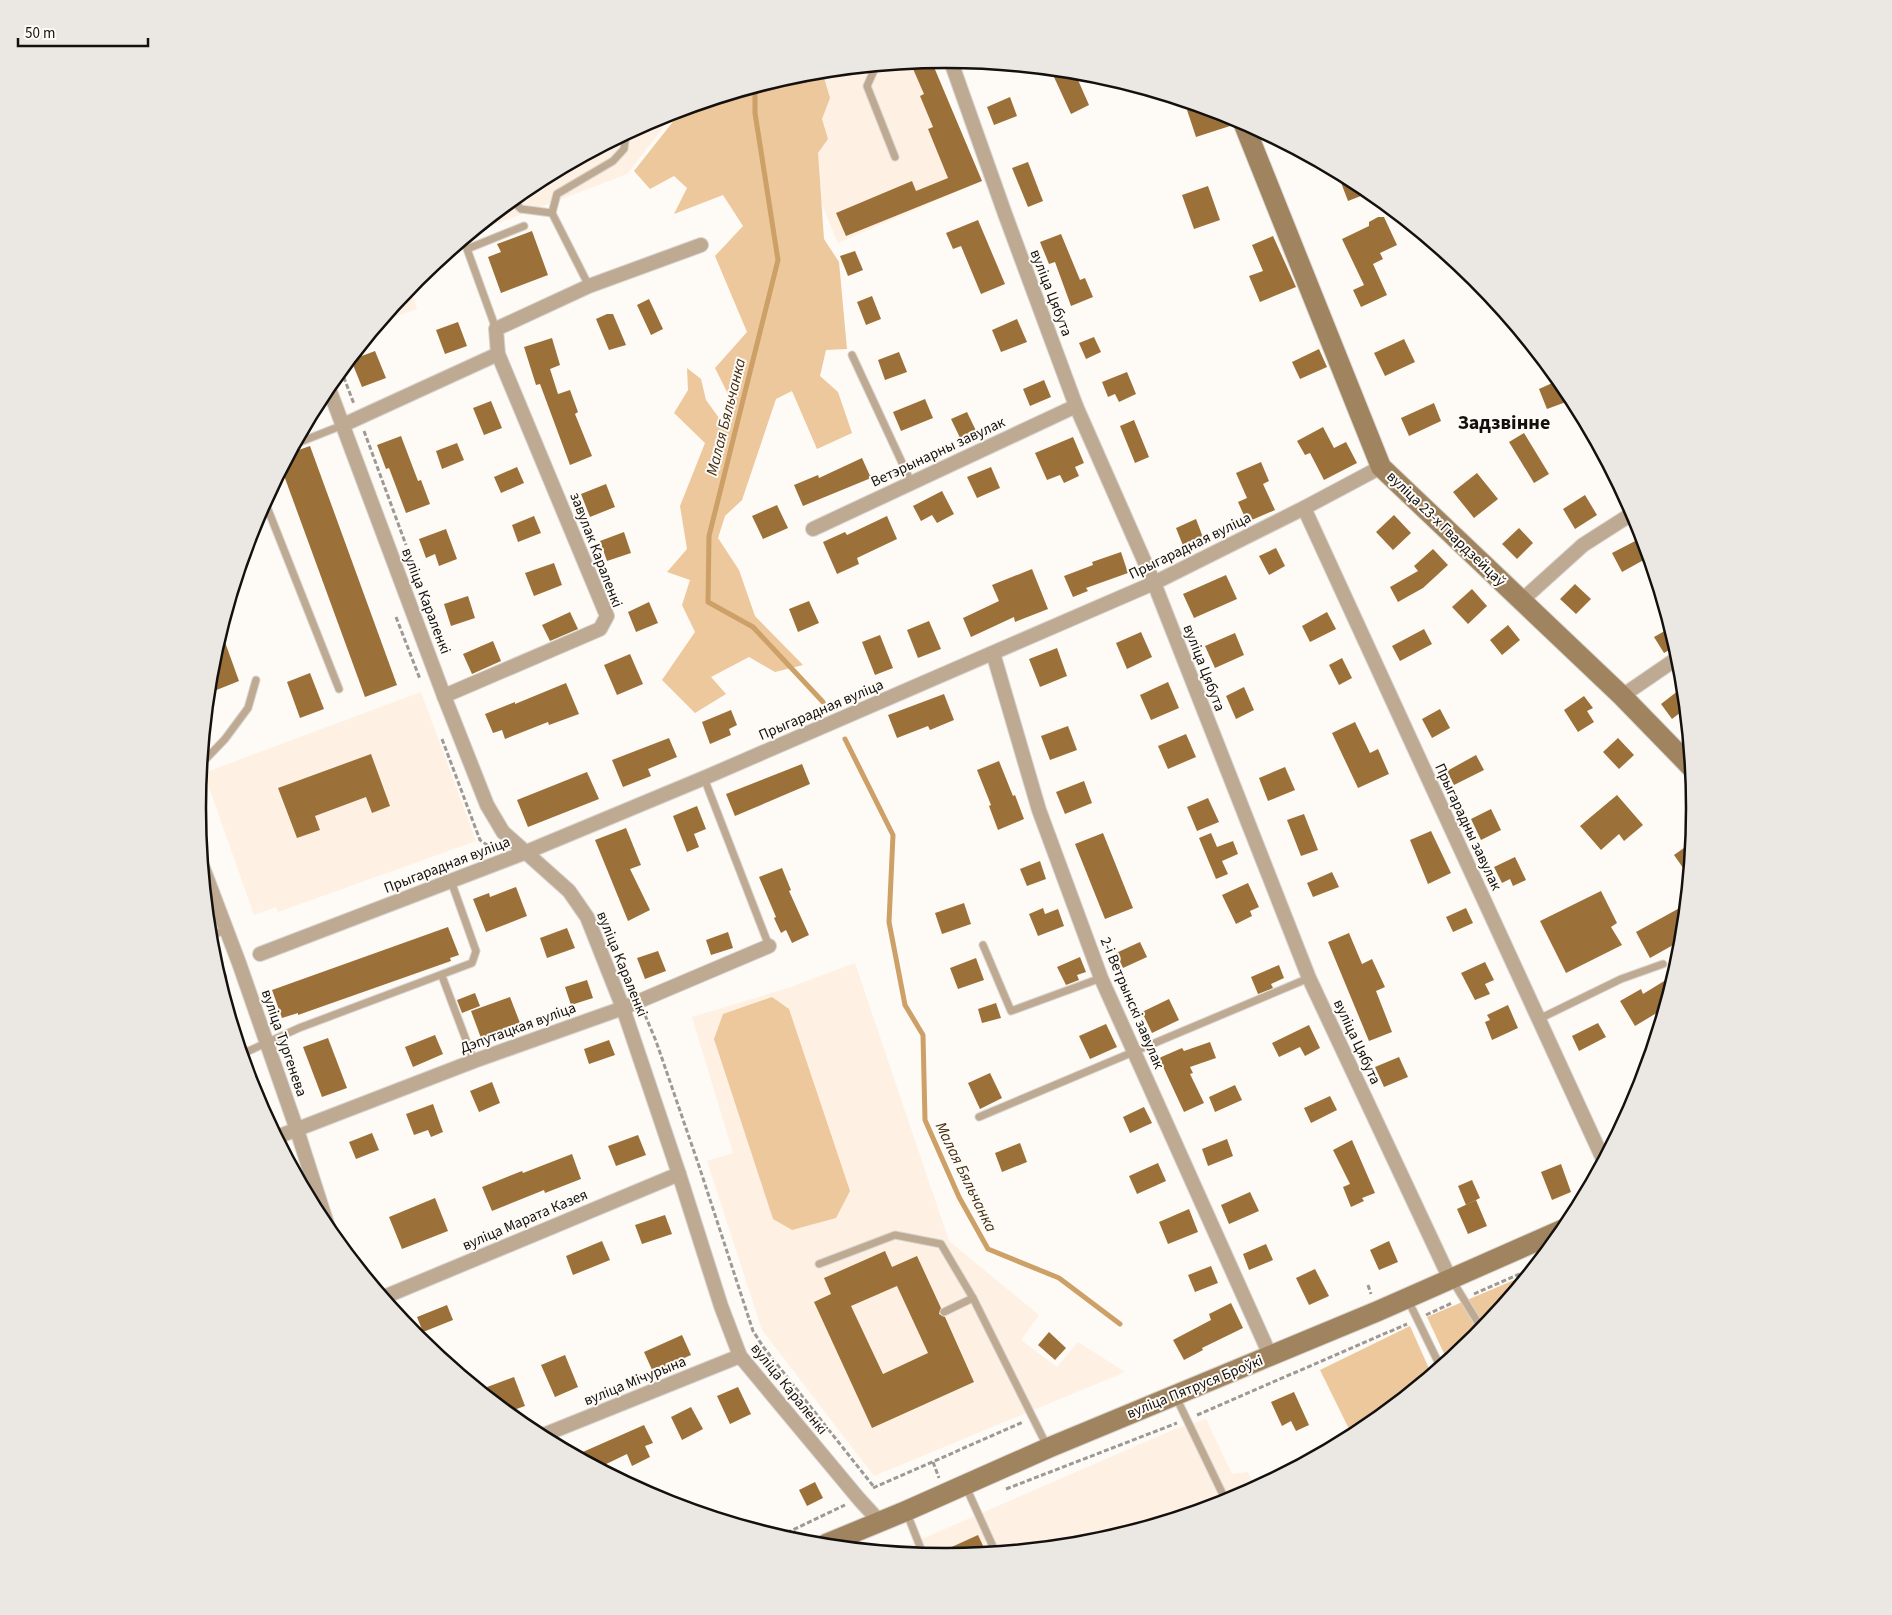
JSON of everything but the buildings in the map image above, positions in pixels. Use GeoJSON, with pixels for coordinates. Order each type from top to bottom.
{"type":"FeatureCollection","features":[{"type":"Feature","properties":{"kind":"main road","name":"вуліца 23-х Гвардзейцаў"},"geometry":{"type":"LineString","coordinates":[[1247,132],[1381,467],[1622,696],[1684,760]]}},
{"type":"Feature","properties":{"kind":"main road","name":"вуліца Пятруся Броўкі"},"geometry":{"type":"LineString","coordinates":[[838,1539],[1048,1448],[1407,1298],[1549,1236]]}},
{"type":"Feature","properties":{"kind":"street","name":"вуліца Цябута"},"geometry":{"type":"LineString","coordinates":[[953,68],[1076,406],[1154,583],[1309,978],[1450,1279]]}},
{"type":"Feature","properties":{"kind":"street"},"geometry":{"type":"LineString","coordinates":[[496,328],[589,286],[701,245]]}},
{"type":"Feature","properties":{"kind":"street","name":"завулак Караленкі"},"geometry":{"type":"LineString","coordinates":[[444,696],[600,629],[607,616],[498,354],[496,328]]}},
{"type":"Feature","properties":{"kind":"street"},"geometry":{"type":"LineString","coordinates":[[343,425],[498,354]]}},
{"type":"Feature","properties":{"kind":"street","name":"вуліца Караленкі"},"geometry":{"type":"LineString","coordinates":[[332,395],[444,696],[487,805],[503,832],[524,853],[569,891],[587,917],[623,1008],[721,1306],[740,1356],[858,1499],[880,1522]]}},
{"type":"Feature","properties":{"kind":"street","name":"Ветэрынарны завулак"},"geometry":{"type":"LineString","coordinates":[[813,529],[1076,406]]}},
{"type":"Feature","properties":{"kind":"street","name":"Прыгарадная вуліца"},"geometry":{"type":"LineString","coordinates":[[260,954],[524,853],[704,778],[993,653],[1154,583],[1381,467]]}},
{"type":"Feature","properties":{"kind":"street","name":"Прыгарадны завулак"},"geometry":{"type":"LineString","coordinates":[[1304,508],[1600,1154]]}},
{"type":"Feature","properties":{"kind":"street"},"geometry":{"type":"LineString","coordinates":[[1521,601],[1583,545],[1627,517]]}},
{"type":"Feature","properties":{"kind":"street","name":"2-і Ветрынскі завулак"},"geometry":{"type":"LineString","coordinates":[[993,653],[1039,810],[1102,978],[1270,1355]]}},
{"type":"Feature","properties":{"kind":"street"},"geometry":{"type":"LineString","coordinates":[[1622,696],[1672,662]]}},
{"type":"Feature","properties":{"kind":"street","name":"вуліца Тургенева"},"geometry":{"type":"LineString","coordinates":[[211,890],[239,963],[320,1201]]}},
{"type":"Feature","properties":{"kind":"street","name":"Дэпутацкая вуліца"},"geometry":{"type":"LineString","coordinates":[[282,1135],[474,1061],[623,1008],[768,946]]}},
{"type":"Feature","properties":{"kind":"street","name":"вуліца Марата Казея"},"geometry":{"type":"LineString","coordinates":[[390,1295],[679,1174]]}},
{"type":"Feature","properties":{"kind":"street","name":"вуліца Мічурына"},"geometry":{"type":"LineString","coordinates":[[550,1432],[740,1356]]}},
{"type":"Feature","properties":{"kind":"lane"},"geometry":{"type":"LineString","coordinates":[[874,71],[867,86],[895,157]]}},
{"type":"Feature","properties":{"kind":"lane"},"geometry":{"type":"LineString","coordinates":[[589,286],[552,213],[557,194],[613,161],[624,149],[625,141]]}},
{"type":"Feature","properties":{"kind":"lane"},"geometry":{"type":"LineString","coordinates":[[517,205],[521,210],[552,213]]}},
{"type":"Feature","properties":{"kind":"lane"},"geometry":{"type":"LineString","coordinates":[[496,328],[467,249],[524,226]]}},
{"type":"Feature","properties":{"kind":"lane"},"geometry":{"type":"LineString","coordinates":[[852,355],[911,482]]}},
{"type":"Feature","properties":{"kind":"lane"},"geometry":{"type":"LineString","coordinates":[[303,441],[343,425]]}},
{"type":"Feature","properties":{"kind":"lane"},"geometry":{"type":"LineString","coordinates":[[268,511],[339,689]]}},
{"type":"Feature","properties":{"kind":"lane"},"geometry":{"type":"LineString","coordinates":[[208,757],[225,739],[248,708],[256,680]]}},
{"type":"Feature","properties":{"kind":"lane"},"geometry":{"type":"LineString","coordinates":[[704,778],[768,946]]}},
{"type":"Feature","properties":{"kind":"lane"},"geometry":{"type":"LineString","coordinates":[[247,1052],[300,1028],[442,976],[472,963],[476,951],[451,881]]}},
{"type":"Feature","properties":{"kind":"lane"},"geometry":{"type":"LineString","coordinates":[[217,933],[225,930]]}},
{"type":"Feature","properties":{"kind":"lane"},"geometry":{"type":"LineString","coordinates":[[982,945],[1011,1011],[1102,978]]}},
{"type":"Feature","properties":{"kind":"lane"},"geometry":{"type":"LineString","coordinates":[[1539,1019],[1621,979],[1662,964]]}},
{"type":"Feature","properties":{"kind":"lane"},"geometry":{"type":"LineString","coordinates":[[442,976],[474,1061]]}},
{"type":"Feature","properties":{"kind":"lane"},"geometry":{"type":"LineString","coordinates":[[979,1117],[1309,978]]}},
{"type":"Feature","properties":{"kind":"lane"},"geometry":{"type":"LineString","coordinates":[[819,1264],[895,1235],[941,1244],[973,1298],[1048,1448]]}},
{"type":"Feature","properties":{"kind":"lane"},"geometry":{"type":"LineString","coordinates":[[1450,1279],[1478,1322]]}},
{"type":"Feature","properties":{"kind":"lane"},"geometry":{"type":"LineString","coordinates":[[944,1312],[973,1298]]}},
{"type":"Feature","properties":{"kind":"lane"},"geometry":{"type":"LineString","coordinates":[[1407,1298],[1437,1361]]}},
{"type":"Feature","properties":{"kind":"lane"},"geometry":{"type":"LineString","coordinates":[[1175,1395],[1222,1493]]}},
{"type":"Feature","properties":{"kind":"lane"},"geometry":{"type":"LineString","coordinates":[[965,1484],[993,1546]]}},
{"type":"Feature","properties":{"kind":"lane"},"geometry":{"type":"LineString","coordinates":[[906,1511],[920,1547]]}},
{"type":"Feature","properties":{"kind":"path"},"geometry":{"type":"LineString","coordinates":[[1001,1491],[1187,1420],[1520,1274]]}},
{"type":"Feature","properties":{"kind":"path"},"geometry":{"type":"LineString","coordinates":[[791,1531],[858,1499],[874,1487],[1033,1418]]}},
{"type":"Feature","properties":{"kind":"shaded area"},"geometry":{"type":"Polygon","coordinates":[[[934,68],[982,181],[838,243],[799,149],[810,81],[898,69],[934,68]]]}},
{"type":"Feature","properties":{"kind":"shaded area"},"geometry":{"type":"Polygon","coordinates":[[[824,78],[830,98],[822,119],[828,139],[818,153],[824,239],[839,262],[847,349],[826,350],[820,376],[838,392],[852,433],[817,449],[792,391],[776,399],[742,500],[725,516],[718,538],[739,570],[755,616],[803,665],[775,672],[749,657],[711,677],[726,694],[695,713],[662,680],[695,632],[682,605],[690,580],[667,572],[687,549],[680,506],[705,443],[674,413],[688,390],[687,368],[701,379],[706,400],[727,429],[733,404],[715,368],[747,332],[715,256],[743,226],[723,195],[674,214],[687,188],[674,176],[650,189],[634,171],[675,120],[754,93],[824,78]]]}},
{"type":"Feature","properties":{"kind":"shaded area"},"geometry":{"type":"Polygon","coordinates":[[[667,122],[627,174],[487,227],[535,192],[576,167],[619,144],[667,122]]]}},
{"type":"Feature","properties":{"kind":"shaded area"},"geometry":{"type":"Polygon","coordinates":[[[412,296],[417,309],[392,318],[412,296]]]}},
{"type":"Feature","properties":{"kind":"shaded area"},"geometry":{"type":"Polygon","coordinates":[[[421,692],[476,841],[278,912],[276,907],[254,915],[207,782],[207,772],[421,692]]]}},
{"type":"Feature","properties":{"kind":"shaded area"},"geometry":{"type":"Polygon","coordinates":[[[855,963],[949,1241],[1039,1315],[1021,1340],[1057,1367],[1078,1342],[1125,1372],[874,1476],[762,1330],[707,1161],[733,1153],[692,1017],[791,987],[855,963]]]}},
{"type":"Feature","properties":{"kind":"shaded area"},"geometry":{"type":"Polygon","coordinates":[[[772,997],[789,1009],[850,1191],[836,1218],[792,1230],[773,1219],[714,1039],[723,1014],[772,997]]]}},
{"type":"Feature","properties":{"kind":"shaded area"},"geometry":{"type":"Polygon","coordinates":[[[1515,1280],[1469,1331],[1444,1354],[1427,1317],[1515,1280]]]}},
{"type":"Feature","properties":{"kind":"shaded area"},"geometry":{"type":"Polygon","coordinates":[[[1410,1326],[1429,1368],[1396,1395],[1349,1428],[1320,1370],[1410,1326]]]}},
{"type":"Feature","properties":{"kind":"shaded area"},"geometry":{"type":"Polygon","coordinates":[[[1206,1419],[1232,1474],[1248,1472],[1252,1481],[1184,1508],[1138,1522],[1090,1533],[1043,1541],[994,1546],[946,1548],[905,1546],[1175,1429],[1206,1419]]]}},
{"type":"Feature","properties":{"kind":"waterway","name":"Малая Бяльчанка"},"geometry":{"type":"LineString","coordinates":[[755,93],[755,113],[778,260],[709,536],[708,602],[753,627],[823,702]]}},
{"type":"Feature","properties":{"kind":"waterway","name":"Малая Бяльчанка"},"geometry":{"type":"LineString","coordinates":[[845,739],[893,835],[889,922],[905,1005],[923,1035],[925,1120],[959,1197],[988,1249],[1059,1278],[1120,1324]]}},
{"type":"Feature","properties":{"kind":"district","name":"Задзвінне"},"geometry":{"type":"Point","coordinates":[1504,423]}}]}
